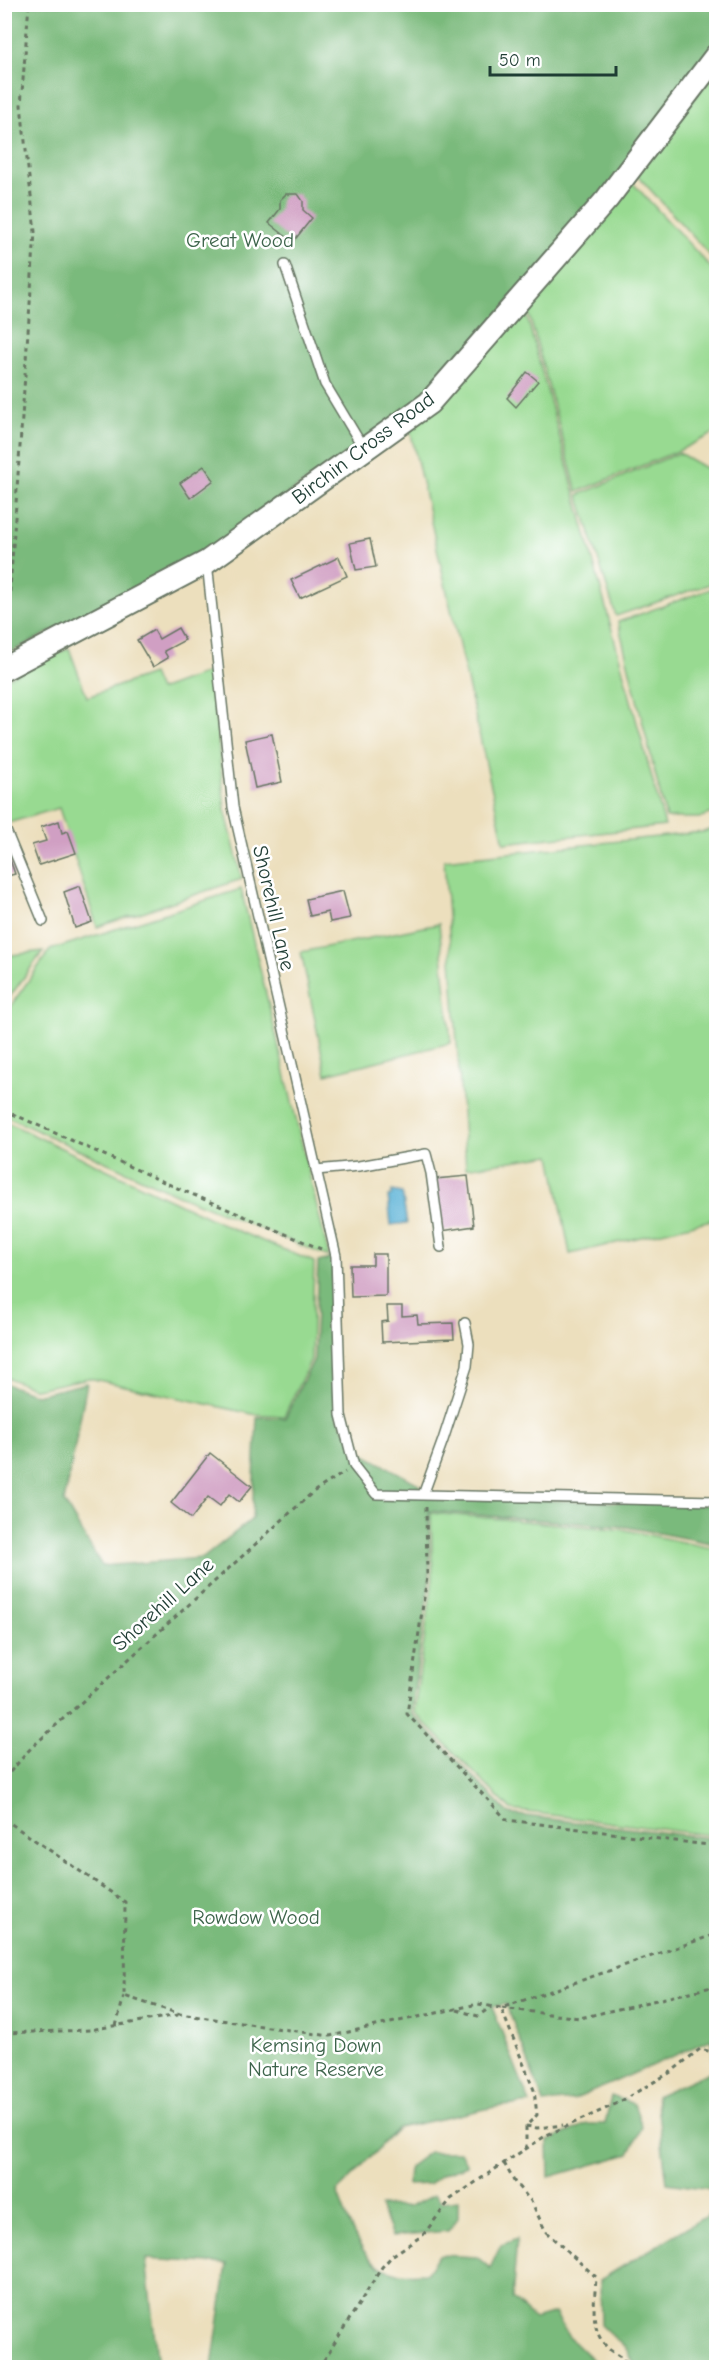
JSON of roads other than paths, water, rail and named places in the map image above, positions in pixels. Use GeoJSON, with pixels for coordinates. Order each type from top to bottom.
{"type":"FeatureCollection","features":[{"type":"Feature","properties":{"kind":"street","name":"Birchin Cross Road"},"geometry":{"type":"LineString","coordinates":[[5,659],[207,562],[429,402],[607,199],[717,56]]}},
{"type":"Feature","properties":{"kind":"lane"},"geometry":{"type":"LineString","coordinates":[[285,265],[325,384],[364,449]]}},
{"type":"Feature","properties":{"kind":"lane","name":"Shorehill Lane"},"geometry":{"type":"LineString","coordinates":[[207,562],[233,807],[336,1256],[341,1415],[354,1466],[376,1494],[424,1495]]}},
{"type":"Feature","properties":{"kind":"lane"},"geometry":{"type":"LineString","coordinates":[[4,826],[43,921]]}},
{"type":"Feature","properties":{"kind":"lane"},"geometry":{"type":"LineString","coordinates":[[316,1170],[359,1166],[426,1154],[441,1247]]}},
{"type":"Feature","properties":{"kind":"lane"},"geometry":{"type":"LineString","coordinates":[[465,1323],[469,1344],[467,1366],[424,1495],[717,1501]]}},
{"type":"Feature","properties":{"kind":"water"},"geometry":{"type":"Polygon","coordinates":[[[392,1191],[402,1193],[407,1223],[391,1225],[388,1196],[391,1196],[392,1191]]]}},
{"type":"Feature","properties":{"kind":"park label","name":"Great Wood"},"geometry":{"type":"Point","coordinates":[240,240]}},
{"type":"Feature","properties":{"kind":"park label","name":"Rowdow Wood"},"geometry":{"type":"Point","coordinates":[256,1917]}},
{"type":"Feature","properties":{"kind":"park label","name":"Kemsing Down Nature Reserve"},"geometry":{"type":"Point","coordinates":[316,2057]}}]}
